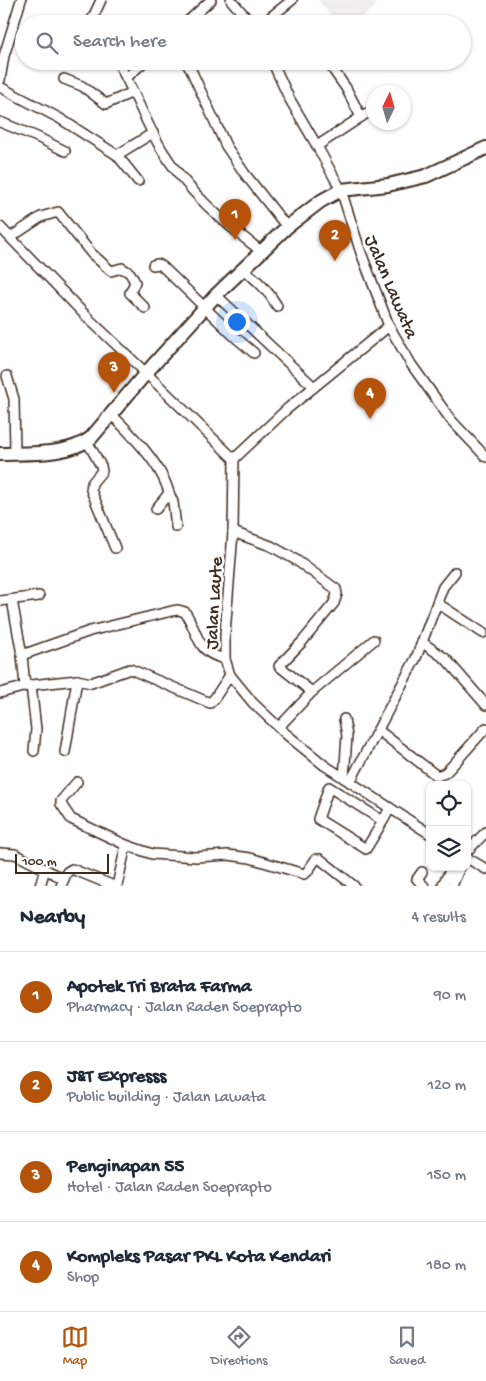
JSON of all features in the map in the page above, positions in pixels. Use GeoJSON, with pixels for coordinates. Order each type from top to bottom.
{"type":"FeatureCollection","features":[{"type":"Feature","properties":{"kind":"highway"},"geometry":{"type":"LineString","coordinates":[[0,454],[59,451],[79,446],[87,441],[112,415],[146,373],[216,295],[287,227],[321,201],[340,190],[388,185],[426,176],[486,148]]}},
{"type":"Feature","properties":{"kind":"street"},"geometry":{"type":"LineString","coordinates":[[16,15],[21,0]]}},
{"type":"Feature","properties":{"kind":"street"},"geometry":{"type":"LineString","coordinates":[[94,15],[101,0]]}},
{"type":"Feature","properties":{"kind":"street"},"geometry":{"type":"LineString","coordinates":[[194,15],[210,0]]}},
{"type":"Feature","properties":{"kind":"street"},"geometry":{"type":"LineString","coordinates":[[231,0],[244,15]]}},
{"type":"Feature","properties":{"kind":"street"},"geometry":{"type":"LineString","coordinates":[[273,15],[292,0]]}},
{"type":"Feature","properties":{"kind":"street"},"geometry":{"type":"LineString","coordinates":[[0,80],[4,56],[15,20]]}},
{"type":"Feature","properties":{"kind":"street"},"geometry":{"type":"LineString","coordinates":[[122,70],[153,133],[168,159],[183,179],[227,225],[261,251]]}},
{"type":"Feature","properties":{"kind":"street"},"geometry":{"type":"LineString","coordinates":[[126,78],[134,70]]}},
{"type":"Feature","properties":{"kind":"street"},"geometry":{"type":"LineString","coordinates":[[191,70],[226,146],[245,174],[287,227]]}},
{"type":"Feature","properties":{"kind":"street","name":"Jalan Lawata"},"geometry":{"type":"LineString","coordinates":[[276,70],[289,98],[340,190],[360,250],[389,326],[411,364],[451,420],[486,458]]}},
{"type":"Feature","properties":{"kind":"street"},"geometry":{"type":"LineString","coordinates":[[333,70],[346,88],[361,117]]}},
{"type":"Feature","properties":{"kind":"street"},"geometry":{"type":"LineString","coordinates":[[64,79],[82,86],[106,104],[133,92]]}},
{"type":"Feature","properties":{"kind":"street"},"geometry":{"type":"LineString","coordinates":[[0,87],[59,118],[116,155],[138,181]]}},
{"type":"Feature","properties":{"kind":"street"},"geometry":{"type":"LineString","coordinates":[[317,146],[366,114]]}},
{"type":"Feature","properties":{"kind":"street"},"geometry":{"type":"LineString","coordinates":[[0,122],[37,137],[64,151]]}},
{"type":"Feature","properties":{"kind":"street"},"geometry":{"type":"LineString","coordinates":[[116,155],[153,133]]}},
{"type":"Feature","properties":{"kind":"street"},"geometry":{"type":"LineString","coordinates":[[11,237],[41,217],[58,212],[100,262],[111,271],[122,268],[130,273],[135,282],[130,293],[145,308]]}},
{"type":"Feature","properties":{"kind":"street"},"geometry":{"type":"LineString","coordinates":[[0,227],[89,319],[234,459],[287,409],[389,326]]}},
{"type":"Feature","properties":{"kind":"street"},"geometry":{"type":"LineString","coordinates":[[153,265],[158,264],[162,266],[204,308],[254,353]]}},
{"type":"Feature","properties":{"kind":"street"},"geometry":{"type":"LineString","coordinates":[[244,269],[260,283],[277,306]]}},
{"type":"Feature","properties":{"kind":"street"},"geometry":{"type":"LineString","coordinates":[[216,295],[314,387]]}},
{"type":"Feature","properties":{"kind":"street"},"geometry":{"type":"LineString","coordinates":[[7,376],[14,399],[15,454]]}},
{"type":"Feature","properties":{"kind":"street"},"geometry":{"type":"LineString","coordinates":[[112,415],[135,439],[164,478],[173,502],[176,527]]}},
{"type":"Feature","properties":{"kind":"street"},"geometry":{"type":"LineString","coordinates":[[87,441],[102,470],[92,483],[91,490],[115,548]]}},
{"type":"Feature","properties":{"kind":"street","name":"Jalan Laute"},"geometry":{"type":"LineString","coordinates":[[234,459],[233,532],[225,659],[230,675],[242,691],[279,727],[324,765],[426,831]]}},
{"type":"Feature","properties":{"kind":"street"},"geometry":{"type":"LineString","coordinates":[[156,509],[169,493]]}},
{"type":"Feature","properties":{"kind":"street"},"geometry":{"type":"LineString","coordinates":[[233,532],[271,546],[296,560],[336,589],[337,594],[334,603],[302,642],[279,666],[312,692]]}},
{"type":"Feature","properties":{"kind":"street"},"geometry":{"type":"LineString","coordinates":[[347,780],[378,730],[416,658],[446,581],[455,572]]}},
{"type":"Feature","properties":{"kind":"street"},"geometry":{"type":"LineString","coordinates":[[0,601],[39,596]]}},
{"type":"Feature","properties":{"kind":"street"},"geometry":{"type":"LineString","coordinates":[[12,600],[36,729],[34,751]]}},
{"type":"Feature","properties":{"kind":"street"},"geometry":{"type":"LineString","coordinates":[[437,602],[484,633]]}},
{"type":"Feature","properties":{"kind":"street"},"geometry":{"type":"LineString","coordinates":[[22,655],[90,631],[178,610],[186,614],[204,650],[218,658],[225,659]]}},
{"type":"Feature","properties":{"kind":"street"},"geometry":{"type":"LineString","coordinates":[[279,727],[312,692],[374,640]]}},
{"type":"Feature","properties":{"kind":"street"},"geometry":{"type":"LineString","coordinates":[[423,643],[446,659],[486,704]]}},
{"type":"Feature","properties":{"kind":"street"},"geometry":{"type":"LineString","coordinates":[[0,693],[28,686],[77,680],[91,683],[130,670],[210,703],[214,700],[230,675]]}},
{"type":"Feature","properties":{"kind":"street"},"geometry":{"type":"LineString","coordinates":[[65,752],[77,680]]}},
{"type":"Feature","properties":{"kind":"street"},"geometry":{"type":"LineString","coordinates":[[344,719],[347,736],[347,780]]}},
{"type":"Feature","properties":{"kind":"street"},"geometry":{"type":"LineString","coordinates":[[378,730],[437,776],[451,768],[486,728]]}},
{"type":"Feature","properties":{"kind":"street"},"geometry":{"type":"LineString","coordinates":[[77,782],[60,803],[71,819],[126,846],[152,854],[196,857],[228,855],[250,858],[304,874],[316,859],[320,859],[354,886]]}},
{"type":"Feature","properties":{"kind":"street"},"geometry":{"type":"LineString","coordinates":[[380,819],[330,787],[318,819],[366,849],[387,806]]}},
{"type":"Feature","properties":{"kind":"street"},"geometry":{"type":"LineString","coordinates":[[471,847],[486,832]]}},
{"type":"Feature","properties":{"kind":"street"},"geometry":{"type":"LineString","coordinates":[[118,886],[126,846]]}},
{"type":"Feature","properties":{"kind":"street"},"geometry":{"type":"LineString","coordinates":[[0,852],[15,854],[45,869],[62,883],[67,872],[73,869],[114,886]]}},
{"type":"Feature","properties":{"kind":"street"},"geometry":{"type":"LineString","coordinates":[[471,860],[486,869]]}},
{"type":"Feature","properties":{"kind":"street"},"geometry":{"type":"LineString","coordinates":[[40,886],[45,869]]}},
{"type":"Feature","properties":{"kind":"street"},"geometry":{"type":"LineString","coordinates":[[442,886],[450,871]]}},
{"type":"Feature","properties":{"kind":"street"},"geometry":{"type":"LineString","coordinates":[[452,886],[458,871]]}},
{"type":"Feature","properties":{"kind":"street"},"geometry":{"type":"LineString","coordinates":[[422,872],[417,880],[424,886]]}},
{"type":"Feature","properties":{"kind":"shaded area"},"geometry":{"type":"Polygon","coordinates":[[[318,0],[377,0],[375,7],[364,15],[330,15],[318,0]]]}},
{"type":"Feature","properties":{"kind":"place","name":"Apotek Tri Brata Farma"},"geometry":{"type":"Point","coordinates":[235,240]}},
{"type":"Feature","properties":{"kind":"place","name":"J&T Expresss"},"geometry":{"type":"Point","coordinates":[335,261]}},
{"type":"Feature","properties":{"kind":"place","name":"Penginapan 55"},"geometry":{"type":"Point","coordinates":[114,393]}},
{"type":"Feature","properties":{"kind":"place","name":"Kompleks Pasar PKL Kota Kendari"},"geometry":{"type":"Point","coordinates":[370,419]}}]}
